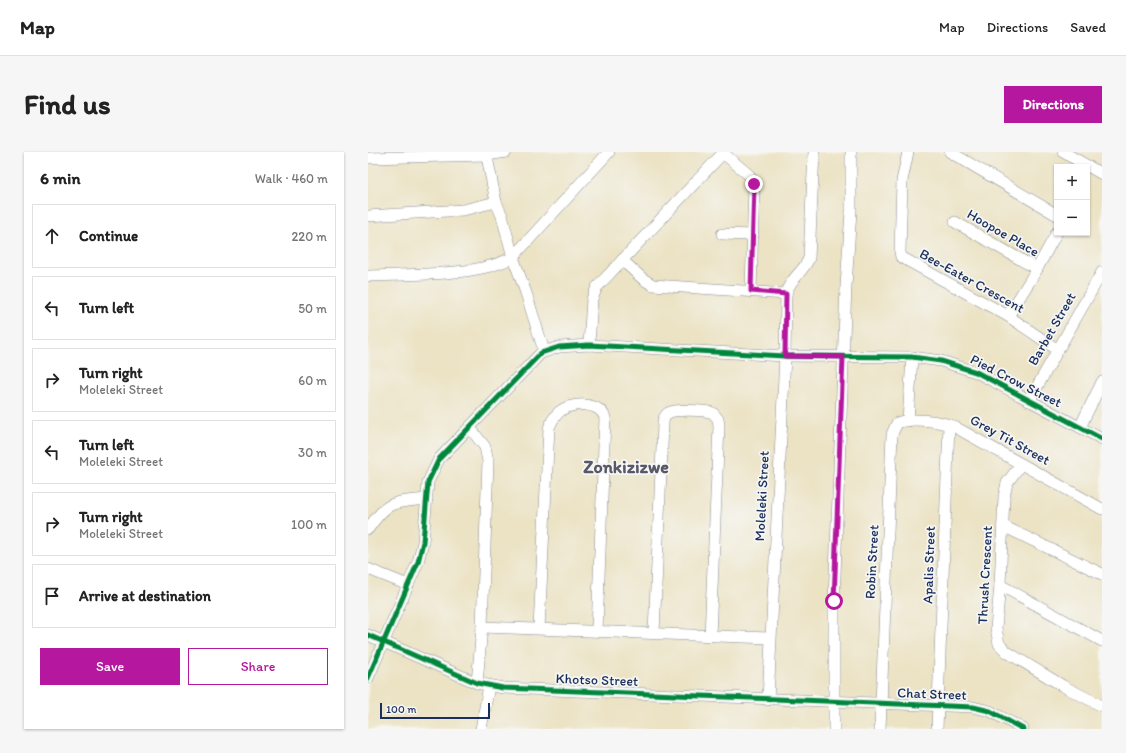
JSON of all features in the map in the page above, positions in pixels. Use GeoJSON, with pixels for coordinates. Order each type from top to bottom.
{"type":"FeatureCollection","features":[{"type":"Feature","properties":{"kind":"street"},"geometry":{"type":"LineString","coordinates":[[368,158],[506,152]]}},
{"type":"Feature","properties":{"kind":"street"},"geometry":{"type":"LineString","coordinates":[[368,276],[481,268],[502,263],[513,257],[609,152]]}},
{"type":"Feature","properties":{"kind":"street"},"geometry":{"type":"LineString","coordinates":[[589,345],[593,294],[597,287],[724,152],[749,175],[754,184],[754,235],[751,291]]}},
{"type":"Feature","properties":{"kind":"street","name":"Moleleki Street"},"geometry":{"type":"LineString","coordinates":[[768,700],[785,356],[786,294],[787,287],[806,264],[809,258],[814,152]]}},
{"type":"Feature","properties":{"kind":"street"},"geometry":{"type":"LineString","coordinates":[[834,729],[834,601],[843,357],[850,225],[851,152]]}},
{"type":"Feature","properties":{"kind":"street","name":"Bee-Eater Crescent"},"geometry":{"type":"LineString","coordinates":[[908,152],[902,181],[901,257],[1008,316],[1058,350]]}},
{"type":"Feature","properties":{"kind":"street"},"geometry":{"type":"LineString","coordinates":[[950,152],[1054,213]]}},
{"type":"Feature","properties":{"kind":"street"},"geometry":{"type":"LineString","coordinates":[[1063,152],[1102,174]]}},
{"type":"Feature","properties":{"kind":"street"},"geometry":{"type":"LineString","coordinates":[[368,678],[385,642],[421,550],[428,482],[439,459],[531,362],[544,351],[513,257],[502,216],[496,202],[487,153]]}},
{"type":"Feature","properties":{"kind":"street"},"geometry":{"type":"LineString","coordinates":[[368,216],[463,210],[496,202]]}},
{"type":"Feature","properties":{"kind":"street","name":"Hoopoe Place"},"geometry":{"type":"LineString","coordinates":[[955,222],[1037,269]]}},
{"type":"Feature","properties":{"kind":"street"},"geometry":{"type":"LineString","coordinates":[[722,234],[754,235]]}},
{"type":"Feature","properties":{"kind":"street"},"geometry":{"type":"LineString","coordinates":[[1008,316],[1037,269],[1055,236]]}},
{"type":"Feature","properties":{"kind":"street"},"geometry":{"type":"LineString","coordinates":[[622,260],[642,279],[653,286],[786,294]]}},
{"type":"Feature","properties":{"kind":"street","name":"Barbet Street"},"geometry":{"type":"LineString","coordinates":[[1029,401],[1102,272]]}},
{"type":"Feature","properties":{"kind":"street","name":"Pied Crow Street"},"geometry":{"type":"LineString","coordinates":[[544,351],[563,346],[589,345],[785,356],[912,357],[941,361],[969,368],[1102,439]]}},
{"type":"Feature","properties":{"kind":"street","name":"Robin Street"},"geometry":{"type":"LineString","coordinates":[[880,729],[892,434],[902,422],[912,357]]}},
{"type":"Feature","properties":{"kind":"street"},"geometry":{"type":"LineString","coordinates":[[1080,426],[1102,382]]}},
{"type":"Feature","properties":{"kind":"street"},"geometry":{"type":"LineString","coordinates":[[539,628],[549,428],[559,413],[568,408],[579,406],[599,408],[603,411],[605,418],[597,631]]}},
{"type":"Feature","properties":{"kind":"street"},"geometry":{"type":"LineString","coordinates":[[654,633],[664,419],[671,412],[702,411],[713,413],[718,419],[719,426],[710,636]]}},
{"type":"Feature","properties":{"kind":"street","name":"Grey Tit Street"},"geometry":{"type":"LineString","coordinates":[[902,422],[949,425],[1102,508]]}},
{"type":"Feature","properties":{"kind":"street","name":"Apalis Street"},"geometry":{"type":"LineString","coordinates":[[937,729],[949,425]]}},
{"type":"Feature","properties":{"kind":"street"},"geometry":{"type":"LineString","coordinates":[[470,428],[485,447],[488,461],[482,626],[477,683]]}},
{"type":"Feature","properties":{"kind":"street","name":"Thrush Crescent"},"geometry":{"type":"LineString","coordinates":[[1021,464],[1008,483],[1004,492],[1000,585],[996,628],[998,641],[1001,647],[1063,686],[1102,706]]}},
{"type":"Feature","properties":{"kind":"street"},"geometry":{"type":"LineString","coordinates":[[368,529],[380,512],[388,505],[397,502],[427,499]]}},
{"type":"Feature","properties":{"kind":"street"},"geometry":{"type":"LineString","coordinates":[[1003,526],[1102,574]]}},
{"type":"Feature","properties":{"kind":"street"},"geometry":{"type":"LineString","coordinates":[[368,569],[408,585]]}},
{"type":"Feature","properties":{"kind":"street"},"geometry":{"type":"LineString","coordinates":[[1000,585],[1102,641]]}},
{"type":"Feature","properties":{"kind":"street"},"geometry":{"type":"LineString","coordinates":[[482,626],[770,638]]}},
{"type":"Feature","properties":{"kind":"street","name":"Khotso Street"},"geometry":{"type":"LineString","coordinates":[[368,635],[477,683],[489,686],[503,688],[835,703]]}},
{"type":"Feature","properties":{"kind":"street"},"geometry":{"type":"LineString","coordinates":[[481,729],[489,686]]}},
{"type":"Feature","properties":{"kind":"street","name":"Chat Street"},"geometry":{"type":"LineString","coordinates":[[835,703],[973,707],[984,709],[1023,729]]}},
{"type":"Feature","properties":{"kind":"cycle path"},"geometry":{"type":"LineString","coordinates":[[368,678],[418,562],[423,542],[428,482],[439,459],[541,353],[559,347],[589,345],[785,356],[912,357],[941,361],[976,372],[1102,439]]}},
{"type":"Feature","properties":{"kind":"cycle path"},"geometry":{"type":"LineString","coordinates":[[368,635],[477,683],[503,688],[973,707],[990,711],[1023,729]]}},
{"type":"Feature","properties":{"kind":"district","name":"Zonkizizwe"},"geometry":{"type":"Point","coordinates":[626,467]}},
{"type":"Feature","properties":{"kind":"route"},"geometry":{"type":"LineString","coordinates":[[754,184],[754,235],[751,291],[786,294],[785,356],[843,357],[834,601]]}}]}
